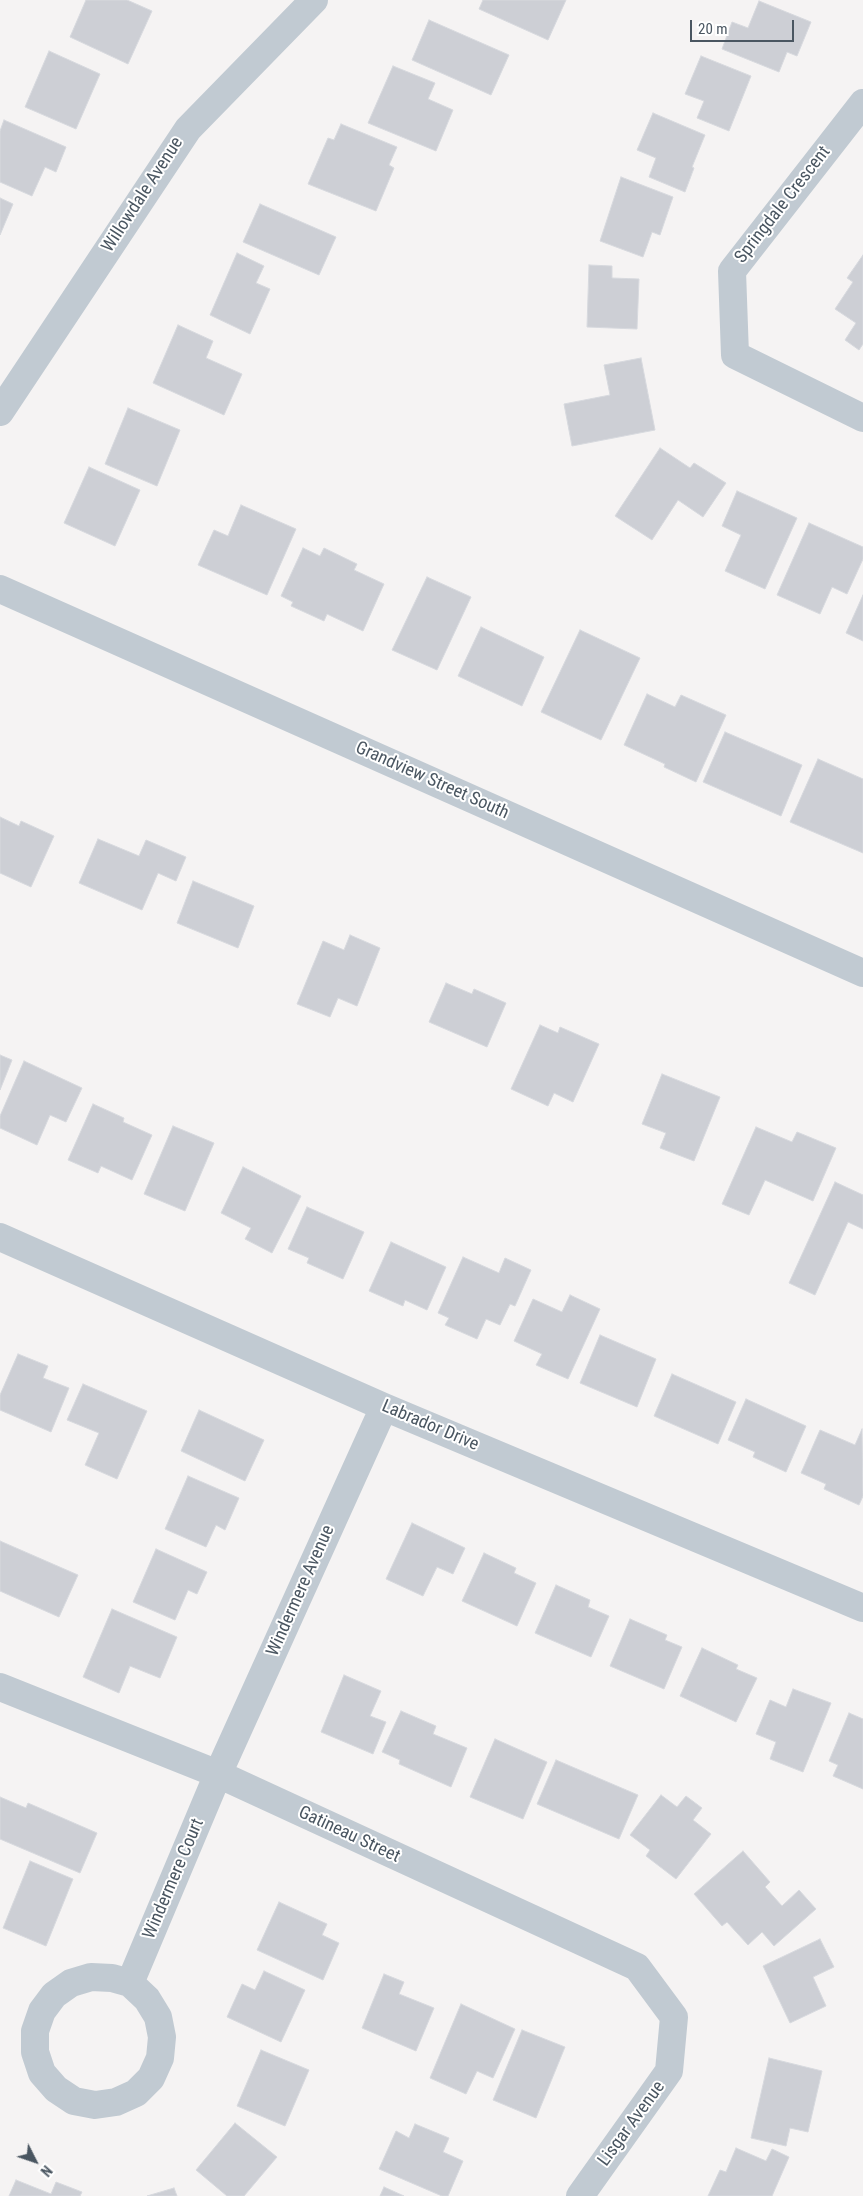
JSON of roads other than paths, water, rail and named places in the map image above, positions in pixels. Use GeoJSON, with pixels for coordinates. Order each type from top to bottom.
{"type":"FeatureCollection","features":[{"type":"Feature","properties":{"kind":"street","name":"Willowdale Avenue"},"geometry":{"type":"LineString","coordinates":[[0,412],[188,129],[314,0]]}},
{"type":"Feature","properties":{"kind":"street","name":"Springdale Crescent"},"geometry":{"type":"LineString","coordinates":[[863,103],[732,271],[735,355],[863,418]]}},
{"type":"Feature","properties":{"kind":"street","name":"Grandview Street South"},"geometry":{"type":"LineString","coordinates":[[0,589],[863,973]]}},
{"type":"Feature","properties":{"kind":"street","name":"Labrador Drive"},"geometry":{"type":"LineString","coordinates":[[0,1236],[384,1407],[863,1608]]}},
{"type":"Feature","properties":{"kind":"street","name":"Windermere Avenue"},"geometry":{"type":"LineString","coordinates":[[218,1774],[384,1407]]}},
{"type":"Feature","properties":{"kind":"street","name":"Gatineau Street"},"geometry":{"type":"LineString","coordinates":[[0,1687],[218,1774],[637,1967],[674,2017]]}},
{"type":"Feature","properties":{"kind":"street","name":"Windermere Court"},"geometry":{"type":"LineString","coordinates":[[130,1983],[218,1774]]}},
{"type":"Feature","properties":{"kind":"street"},"geometry":{"type":"LineString","coordinates":[[91,1978],[112,1978],[130,1983],[147,1999],[158,2017],[162,2037],[160,2058],[151,2078],[136,2093],[116,2102],[95,2105],[74,2101],[56,2089],[42,2072],[35,2052],[35,2031],[42,2012],[54,1994],[71,1983],[91,1978]]}},
{"type":"Feature","properties":{"kind":"street","name":"Lisgar Avenue"},"geometry":{"type":"LineString","coordinates":[[580,2196],[669,2071],[674,2017]]}}]}
